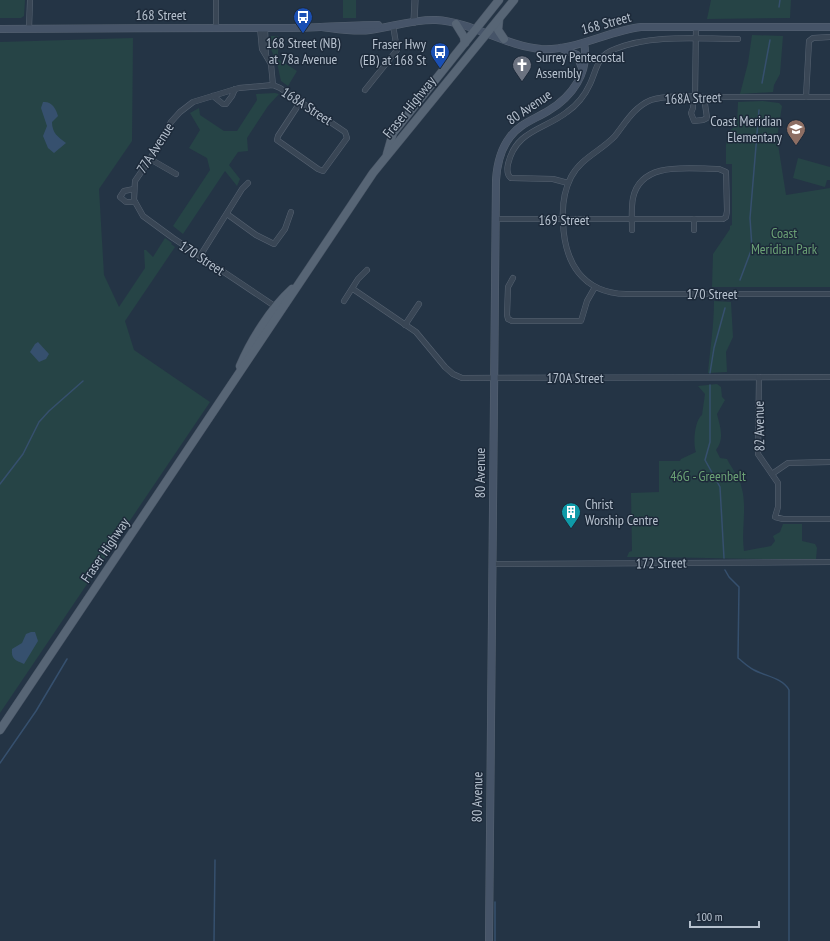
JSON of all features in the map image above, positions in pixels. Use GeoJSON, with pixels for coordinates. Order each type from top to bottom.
{"type":"FeatureCollection","features":[{"type":"Feature","properties":{"kind":"main road","name":"Fraser Highway"},"geometry":{"type":"LineString","coordinates":[[386,156],[393,133],[499,0]]}},
{"type":"Feature","properties":{"kind":"main road","name":"Fraser Highway"},"geometry":{"type":"LineString","coordinates":[[0,730],[302,281],[348,210],[386,156],[514,0]]}},
{"type":"Feature","properties":{"kind":"main road"},"geometry":{"type":"LineString","coordinates":[[500,18],[498,30],[504,39]]}},
{"type":"Feature","properties":{"kind":"main road","name":"168 Street"},"geometry":{"type":"LineString","coordinates":[[0,29],[322,27],[341,25],[393,25],[435,20],[456,24],[538,48],[561,48],[641,27],[830,27]]}},
{"type":"Feature","properties":{"kind":"main road"},"geometry":{"type":"LineString","coordinates":[[456,24],[464,37],[465,43]]}},
{"type":"Feature","properties":{"kind":"main road","name":"80 Avenue"},"geometry":{"type":"LineString","coordinates":[[489,941],[496,172],[504,145],[513,133],[564,99],[576,86],[582,71],[585,51],[584,43]]}},
{"type":"Feature","properties":{"kind":"main road"},"geometry":{"type":"LineString","coordinates":[[561,48],[577,55],[582,65],[582,71]]}},
{"type":"Feature","properties":{"kind":"main road","name":"Fraser Highway"},"geometry":{"type":"LineString","coordinates":[[232,384],[247,349],[281,300],[302,281]]}},
{"type":"Feature","properties":{"kind":"main road"},"geometry":{"type":"LineString","coordinates":[[256,349],[255,345],[263,326]]}},
{"type":"Feature","properties":{"kind":"street"},"geometry":{"type":"LineString","coordinates":[[29,29],[30,0]]}},
{"type":"Feature","properties":{"kind":"street"},"geometry":{"type":"LineString","coordinates":[[216,0],[216,28]]}},
{"type":"Feature","properties":{"kind":"street"},"geometry":{"type":"LineString","coordinates":[[414,22],[415,0]]}},
{"type":"Feature","properties":{"kind":"street"},"geometry":{"type":"LineString","coordinates":[[365,90],[397,50],[393,25]]}},
{"type":"Feature","properties":{"kind":"street"},"geometry":{"type":"LineString","coordinates":[[696,27],[694,96],[691,113],[694,121],[707,118],[704,97]]}},
{"type":"Feature","properties":{"kind":"street"},"geometry":{"type":"LineString","coordinates":[[263,28],[266,54],[272,67],[274,85]]}},
{"type":"Feature","properties":{"kind":"street"},"geometry":{"type":"LineString","coordinates":[[806,97],[810,38],[830,37]]}},
{"type":"Feature","properties":{"kind":"street"},"geometry":{"type":"LineString","coordinates":[[568,183],[553,179],[512,178],[508,174],[508,164],[515,147],[525,136],[561,116],[578,102],[588,89],[599,60],[612,50],[641,41],[738,38]]}},
{"type":"Feature","properties":{"kind":"street","name":"168A Street"},"geometry":{"type":"LineString","coordinates":[[193,102],[235,90],[274,85],[301,101],[347,135],[347,138],[323,171],[318,170],[277,140],[301,101]]}},
{"type":"Feature","properties":{"kind":"street"},"geometry":{"type":"LineString","coordinates":[[213,96],[223,104],[226,104],[235,90]]}},
{"type":"Feature","properties":{"kind":"street","name":"168A Street"},"geometry":{"type":"LineString","coordinates":[[563,220],[564,196],[568,183],[578,166],[613,138],[630,116],[641,106],[656,99],[694,96],[830,97]]}},
{"type":"Feature","properties":{"kind":"street","name":"77A Avenue"},"geometry":{"type":"LineString","coordinates":[[135,202],[134,189],[137,176],[150,159],[173,118],[193,102]]}},
{"type":"Feature","properties":{"kind":"street"},"geometry":{"type":"LineString","coordinates":[[150,159],[176,174]]}},
{"type":"Feature","properties":{"kind":"street","name":"169 Street"},"geometry":{"type":"LineString","coordinates":[[496,220],[632,220],[725,218],[727,211],[725,171],[719,169],[671,169],[652,173],[644,178],[636,188],[633,200],[632,220]]}},
{"type":"Feature","properties":{"kind":"street"},"geometry":{"type":"LineString","coordinates":[[200,256],[248,183]]}},
{"type":"Feature","properties":{"kind":"street"},"geometry":{"type":"LineString","coordinates":[[134,189],[124,191],[120,197],[126,202],[135,202]]}},
{"type":"Feature","properties":{"kind":"street","name":"170 Street"},"geometry":{"type":"LineString","coordinates":[[135,202],[143,216],[276,307]]}},
{"type":"Feature","properties":{"kind":"street"},"geometry":{"type":"LineString","coordinates":[[227,214],[258,236],[274,244],[285,229],[291,212]]}},
{"type":"Feature","properties":{"kind":"street"},"geometry":{"type":"LineString","coordinates":[[694,219],[694,230]]}},
{"type":"Feature","properties":{"kind":"street","name":"170 Street"},"geometry":{"type":"LineString","coordinates":[[563,220],[564,241],[568,257],[578,272],[595,287],[613,293],[830,294]]}},
{"type":"Feature","properties":{"kind":"street"},"geometry":{"type":"LineString","coordinates":[[632,220],[632,230]]}},
{"type":"Feature","properties":{"kind":"street"},"geometry":{"type":"LineString","coordinates":[[344,301],[358,279],[367,270]]}},
{"type":"Feature","properties":{"kind":"street"},"geometry":{"type":"LineString","coordinates":[[513,278],[508,287],[507,315],[509,320],[581,321],[584,318],[586,304],[595,287]]}},
{"type":"Feature","properties":{"kind":"street","name":"170A Street"},"geometry":{"type":"LineString","coordinates":[[353,289],[418,333],[445,368],[453,374],[465,378],[830,377]]}},
{"type":"Feature","properties":{"kind":"street"},"geometry":{"type":"LineString","coordinates":[[405,324],[419,304]]}},
{"type":"Feature","properties":{"kind":"street","name":"82 Avenue"},"geometry":{"type":"LineString","coordinates":[[759,377],[758,454],[762,462],[776,480],[778,488],[775,517],[783,519],[830,519]]}},
{"type":"Feature","properties":{"kind":"street"},"geometry":{"type":"LineString","coordinates":[[772,474],[788,463],[830,462]]}},
{"type":"Feature","properties":{"kind":"street","name":"172 Street"},"geometry":{"type":"LineString","coordinates":[[492,564],[830,562]]}},
{"type":"Feature","properties":{"kind":"green space"},"geometry":{"type":"Polygon","coordinates":[[[0,0],[25,0],[24,16],[21,18],[0,18],[0,0]]]}},
{"type":"Feature","properties":{"kind":"green space"},"geometry":{"type":"Polygon","coordinates":[[[343,0],[356,0],[356,18],[343,18],[343,0]]]}},
{"type":"Feature","properties":{"kind":"green space"},"geometry":{"type":"Polygon","coordinates":[[[711,0],[791,0],[790,18],[707,19],[711,0]]]}},
{"type":"Feature","properties":{"kind":"green space"},"geometry":{"type":"Polygon","coordinates":[[[752,35],[783,36],[780,74],[774,85],[773,92],[740,94],[748,63],[752,35]]]}},
{"type":"Feature","properties":{"kind":"green space"},"geometry":{"type":"Polygon","coordinates":[[[271,36],[278,36],[278,59],[297,71],[288,86],[281,81],[277,63],[270,47],[269,39],[271,36]]]}},
{"type":"Feature","properties":{"kind":"green space"},"geometry":{"type":"Polygon","coordinates":[[[133,38],[132,141],[99,189],[104,275],[119,307],[145,268],[144,250],[146,250],[153,257],[165,238],[172,243],[171,244],[175,247],[125,321],[134,350],[210,402],[0,713],[0,42],[133,38]]]}},
{"type":"Feature","properties":{"kind":"green space"},"geometry":{"type":"Polygon","coordinates":[[[256,94],[279,94],[268,106],[247,138],[248,151],[238,152],[229,165],[240,179],[237,186],[225,171],[183,234],[173,226],[210,170],[207,158],[189,148],[200,130],[190,113],[199,108],[200,115],[224,131],[237,131],[257,100],[256,94]]]}},
{"type":"Feature","properties":{"kind":"green space","name":"Coast Meridian Park"},"geometry":{"type":"Polygon","coordinates":[[[763,101],[779,103],[782,106],[777,138],[786,195],[830,188],[830,287],[712,287],[713,254],[732,225],[732,164],[726,164],[726,145],[729,131],[737,125],[738,102],[763,101]]]}},
{"type":"Feature","properties":{"kind":"green space"},"geometry":{"type":"Polygon","coordinates":[[[798,158],[830,167],[830,180],[827,180],[825,187],[793,178],[798,158]]]}},
{"type":"Feature","properties":{"kind":"green space"},"geometry":{"type":"Polygon","coordinates":[[[714,301],[731,302],[733,337],[726,352],[727,372],[708,373],[713,328],[714,301]]]}},
{"type":"Feature","properties":{"kind":"green space","name":"46G - Greenbelt"},"geometry":{"type":"Polygon","coordinates":[[[717,384],[721,387],[722,397],[725,400],[717,414],[721,437],[719,446],[716,450],[720,458],[727,459],[741,485],[744,504],[744,551],[771,546],[775,541],[773,536],[780,532],[783,524],[802,524],[802,541],[815,544],[817,548],[816,559],[627,557],[629,552],[632,551],[631,493],[659,492],[659,461],[680,461],[681,459],[696,452],[695,433],[697,422],[702,415],[705,394],[698,386],[717,384]]]}},
{"type":"Feature","properties":{"kind":"water"},"geometry":{"type":"Polygon","coordinates":[[[43,102],[51,104],[55,108],[58,116],[52,122],[53,129],[58,137],[66,143],[54,153],[48,148],[43,136],[47,126],[41,108],[43,102]]]}},
{"type":"Feature","properties":{"kind":"water"},"geometry":{"type":"Polygon","coordinates":[[[38,342],[49,354],[46,359],[39,362],[30,352],[38,342]]]}},
{"type":"Feature","properties":{"kind":"water"},"geometry":{"type":"Polygon","coordinates":[[[35,632],[38,641],[24,664],[14,659],[12,649],[22,643],[26,634],[35,632]]]}},
{"type":"Feature","properties":{"kind":"waterway"},"geometry":{"type":"LineString","coordinates":[[779,7],[780,0]]}},
{"type":"Feature","properties":{"kind":"waterway"},"geometry":{"type":"LineString","coordinates":[[762,83],[770,40]]}},
{"type":"Feature","properties":{"kind":"waterway"},"geometry":{"type":"LineString","coordinates":[[740,280],[752,248],[750,218],[759,110]]}},
{"type":"Feature","properties":{"kind":"waterway"},"geometry":{"type":"LineString","coordinates":[[710,373],[714,348],[725,308]]}},
{"type":"Feature","properties":{"kind":"waterway"},"geometry":{"type":"LineString","coordinates":[[0,484],[23,454],[39,422],[49,411],[83,381]]}},
{"type":"Feature","properties":{"kind":"waterway"},"geometry":{"type":"LineString","coordinates":[[710,385],[710,442],[705,460],[720,487],[724,558]]}},
{"type":"Feature","properties":{"kind":"waterway"},"geometry":{"type":"LineString","coordinates":[[725,570],[729,577],[739,587],[738,658],[752,669],[783,683],[789,690],[789,941]]}},
{"type":"Feature","properties":{"kind":"waterway"},"geometry":{"type":"LineString","coordinates":[[0,763],[36,711],[67,659]]}},
{"type":"Feature","properties":{"kind":"waterway"},"geometry":{"type":"LineString","coordinates":[[214,941],[215,860]]}},
{"type":"Feature","properties":{"kind":"waterway"},"geometry":{"type":"LineString","coordinates":[[495,902],[495,941]]}},
{"type":"Feature","properties":{"kind":"place","name":"168 Street (NB) at 78a Avenue"},"geometry":{"type":"Point","coordinates":[303,34]}},
{"type":"Feature","properties":{"kind":"place","name":"Fraser Hwy (EB) at 168 St"},"geometry":{"type":"Point","coordinates":[440,69]}},
{"type":"Feature","properties":{"kind":"place","name":"Surrey Pentecostal Assembly"},"geometry":{"type":"Point","coordinates":[522,82]}},
{"type":"Feature","properties":{"kind":"place","name":"Coast Meridian Elementary"},"geometry":{"type":"Point","coordinates":[796,146]}},
{"type":"Feature","properties":{"kind":"place","name":"Christ Worship Centre"},"geometry":{"type":"Point","coordinates":[571,529]}}]}
